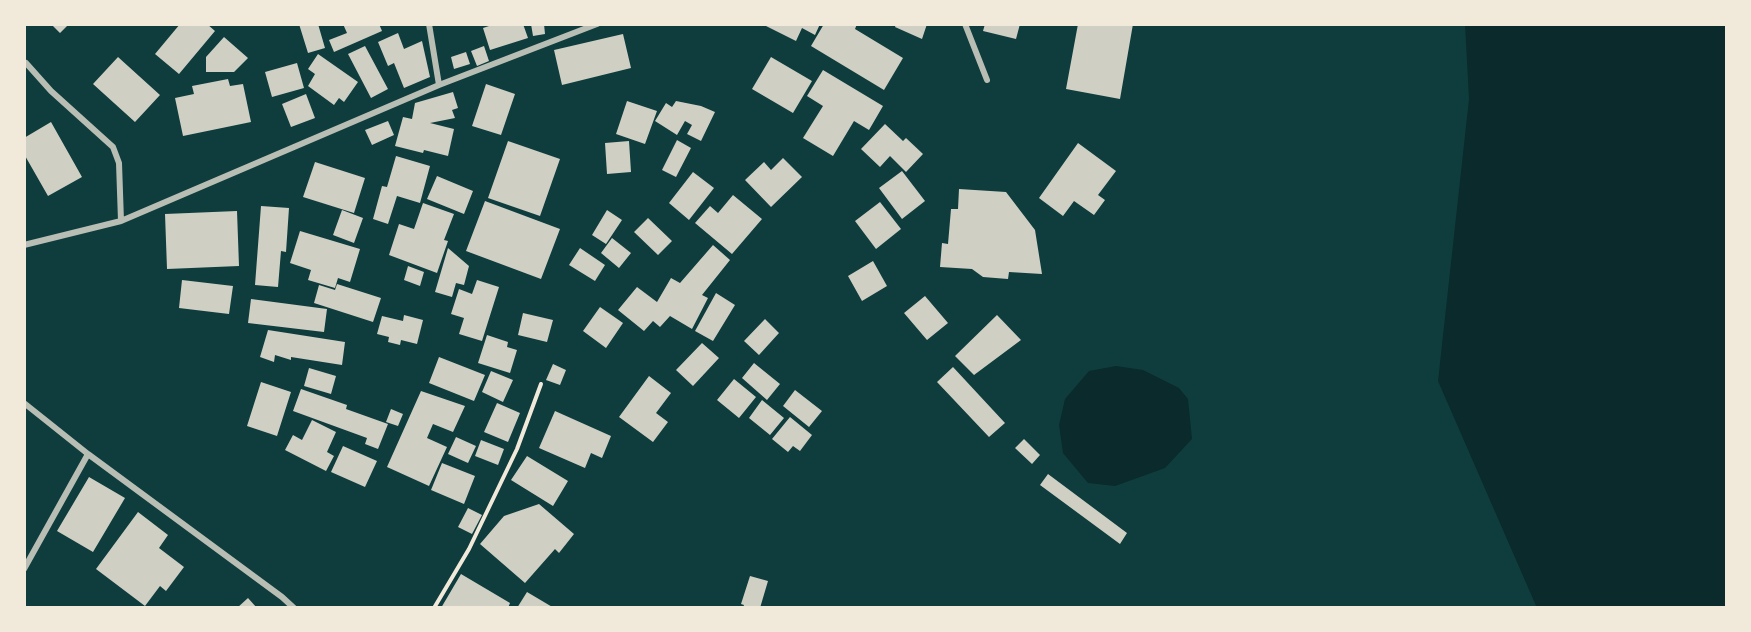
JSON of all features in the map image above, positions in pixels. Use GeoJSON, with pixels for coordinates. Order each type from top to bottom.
{"type":"FeatureCollection","features":[{"type":"Feature","properties":{"kind":"street"},"geometry":{"type":"LineString","coordinates":[[429,24],[440,85]]}},
{"type":"Feature","properties":{"kind":"street"},"geometry":{"type":"LineString","coordinates":[[24,246],[121,221],[440,85],[597,24]]}},
{"type":"Feature","properties":{"kind":"street"},"geometry":{"type":"LineString","coordinates":[[965,24],[987,80]]}},
{"type":"Feature","properties":{"kind":"street"},"geometry":{"type":"LineString","coordinates":[[26,63],[51,92],[112,147],[119,164],[121,221]]}},
{"type":"Feature","properties":{"kind":"street"},"geometry":{"type":"LineString","coordinates":[[24,403],[88,454],[294,608]]}},
{"type":"Feature","properties":{"kind":"street"},"geometry":{"type":"LineString","coordinates":[[24,569],[88,454]]}},
{"type":"Feature","properties":{"kind":"path"},"geometry":{"type":"LineString","coordinates":[[434,608],[479,529],[517,449],[541,384]]}},
{"type":"Feature","properties":{"kind":"water"},"geometry":{"type":"Polygon","coordinates":[[[1465,24],[1727,24],[1727,608],[1537,608],[1438,381],[1469,99],[1465,24]]]}},
{"type":"Feature","properties":{"kind":"water"},"geometry":{"type":"Polygon","coordinates":[[[1116,366],[1143,370],[1179,388],[1188,399],[1192,439],[1165,468],[1115,486],[1088,483],[1063,453],[1059,425],[1065,399],[1089,371],[1116,366]]]}},
{"type":"Feature","properties":{"kind":"building"},"geometry":{"type":"Polygon","coordinates":[[[51,24],[69,24],[60,33],[51,24]]]}},
{"type":"Feature","properties":{"kind":"building"},"geometry":{"type":"Polygon","coordinates":[[[180,24],[207,24],[215,31],[179,74],[155,54],[180,24]]]}},
{"type":"Feature","properties":{"kind":"building"},"geometry":{"type":"Polygon","coordinates":[[[299,24],[318,24],[325,48],[308,53],[299,24]]]}},
{"type":"Feature","properties":{"kind":"building"},"geometry":{"type":"Polygon","coordinates":[[[343,24],[379,24],[382,31],[334,52],[329,40],[347,33],[343,24]]]}},
{"type":"Feature","properties":{"kind":"building"},"geometry":{"type":"Polygon","coordinates":[[[495,24],[523,24],[528,38],[490,50],[483,28],[495,24]]]}},
{"type":"Feature","properties":{"kind":"building"},"geometry":{"type":"Polygon","coordinates":[[[531,24],[544,24],[545,34],[533,36],[531,24]]]}},
{"type":"Feature","properties":{"kind":"building"},"geometry":{"type":"Polygon","coordinates":[[[762,24],[820,24],[815,35],[802,28],[796,41],[762,24]]]}},
{"type":"Feature","properties":{"kind":"building"},"geometry":{"type":"Polygon","coordinates":[[[824,24],[857,24],[855,29],[903,58],[884,90],[811,46],[824,24]]]}},
{"type":"Feature","properties":{"kind":"building"},"geometry":{"type":"Polygon","coordinates":[[[896,24],[927,24],[922,39],[895,27],[896,24]]]}},
{"type":"Feature","properties":{"kind":"building"},"geometry":{"type":"Polygon","coordinates":[[[985,24],[1020,24],[1016,39],[983,31],[985,24]]]}},
{"type":"Feature","properties":{"kind":"building"},"geometry":{"type":"Polygon","coordinates":[[[1078,24],[1133,24],[1120,99],[1066,89],[1078,24]]]}},
{"type":"Feature","properties":{"kind":"building"},"geometry":{"type":"Polygon","coordinates":[[[398,33],[404,49],[422,41],[430,77],[404,88],[394,63],[388,66],[378,42],[398,33]]]}},
{"type":"Feature","properties":{"kind":"building"},"geometry":{"type":"Polygon","coordinates":[[[623,34],[631,68],[562,85],[554,50],[623,34]]]}},
{"type":"Feature","properties":{"kind":"building"},"geometry":{"type":"Polygon","coordinates":[[[224,37],[248,58],[234,72],[206,72],[206,57],[224,37]]]}},
{"type":"Feature","properties":{"kind":"building"},"geometry":{"type":"Polygon","coordinates":[[[365,46],[388,89],[371,98],[348,54],[365,46]]]}},
{"type":"Feature","properties":{"kind":"building"},"geometry":{"type":"Polygon","coordinates":[[[484,46],[489,61],[477,66],[471,51],[484,46]]]}},
{"type":"Feature","properties":{"kind":"building"},"geometry":{"type":"Polygon","coordinates":[[[466,52],[470,64],[454,69],[451,57],[466,52]]]}},
{"type":"Feature","properties":{"kind":"building"},"geometry":{"type":"Polygon","coordinates":[[[318,54],[358,82],[344,102],[339,98],[334,105],[308,86],[315,74],[308,69],[318,54]]]}},
{"type":"Feature","properties":{"kind":"building"},"geometry":{"type":"Polygon","coordinates":[[[118,57],[160,95],[135,122],[93,84],[118,57]]]}},
{"type":"Feature","properties":{"kind":"building"},"geometry":{"type":"Polygon","coordinates":[[[771,57],[812,81],[793,113],[752,89],[771,57]]]}},
{"type":"Feature","properties":{"kind":"building"},"geometry":{"type":"Polygon","coordinates":[[[297,63],[304,88],[272,97],[265,72],[297,63]]]}},
{"type":"Feature","properties":{"kind":"building"},"geometry":{"type":"Polygon","coordinates":[[[823,70],[883,106],[869,130],[854,121],[833,156],[803,138],[823,106],[807,96],[823,70]]]}},
{"type":"Feature","properties":{"kind":"building"},"geometry":{"type":"Polygon","coordinates":[[[228,79],[230,86],[243,84],[251,122],[183,136],[175,98],[194,94],[192,86],[228,79]]]}},
{"type":"Feature","properties":{"kind":"building"},"geometry":{"type":"Polygon","coordinates":[[[486,84],[515,94],[501,135],[472,126],[486,84]]]}},
{"type":"Feature","properties":{"kind":"building"},"geometry":{"type":"Polygon","coordinates":[[[453,92],[458,108],[452,110],[455,118],[430,123],[454,129],[448,156],[395,146],[403,117],[412,119],[415,103],[453,92]]]}},
{"type":"Feature","properties":{"kind":"building"},"geometry":{"type":"Polygon","coordinates":[[[306,94],[315,118],[291,127],[282,104],[306,94]]]}},
{"type":"Feature","properties":{"kind":"building"},"geometry":{"type":"Polygon","coordinates":[[[627,101],[657,111],[645,144],[616,134],[627,101]]]}},
{"type":"Feature","properties":{"kind":"building"},"geometry":{"type":"Polygon","coordinates":[[[676,101],[701,106],[715,112],[701,141],[687,134],[692,125],[685,121],[677,135],[655,121],[666,103],[672,107],[676,101]]]}},
{"type":"Feature","properties":{"kind":"building"},"geometry":{"type":"Polygon","coordinates":[[[388,121],[394,135],[372,145],[365,130],[388,121]]]}},
{"type":"Feature","properties":{"kind":"building"},"geometry":{"type":"Polygon","coordinates":[[[51,122],[82,177],[48,196],[24,154],[24,138],[51,122]]]}},
{"type":"Feature","properties":{"kind":"building"},"geometry":{"type":"Polygon","coordinates":[[[885,124],[903,141],[906,138],[923,154],[906,172],[890,156],[880,167],[861,149],[885,124]]]}},
{"type":"Feature","properties":{"kind":"building"},"geometry":{"type":"Polygon","coordinates":[[[677,140],[691,148],[676,177],[662,170],[677,140]]]}},
{"type":"Feature","properties":{"kind":"building"},"geometry":{"type":"Polygon","coordinates":[[[508,141],[560,159],[540,216],[488,198],[508,141]]]}},
{"type":"Feature","properties":{"kind":"building"},"geometry":{"type":"Polygon","coordinates":[[[629,141],[631,172],[607,174],[605,143],[629,141]]]}},
{"type":"Feature","properties":{"kind":"building"},"geometry":{"type":"Polygon","coordinates":[[[1078,143],[1116,171],[1098,195],[1105,200],[1094,215],[1074,201],[1063,216],[1039,198],[1078,143]]]}},
{"type":"Feature","properties":{"kind":"building"},"geometry":{"type":"Polygon","coordinates":[[[396,156],[430,166],[420,203],[397,196],[388,224],[373,219],[382,186],[387,187],[396,156]]]}},
{"type":"Feature","properties":{"kind":"building"},"geometry":{"type":"Polygon","coordinates":[[[783,158],[802,177],[771,207],[745,180],[764,162],[771,170],[783,158]]]}},
{"type":"Feature","properties":{"kind":"building"},"geometry":{"type":"Polygon","coordinates":[[[315,162],[365,178],[354,213],[303,197],[315,162]]]}},
{"type":"Feature","properties":{"kind":"building"},"geometry":{"type":"Polygon","coordinates":[[[902,171],[925,201],[902,219],[879,188],[902,171]]]}},
{"type":"Feature","properties":{"kind":"building"},"geometry":{"type":"Polygon","coordinates":[[[693,172],[714,188],[689,220],[669,203],[693,172]]]}},
{"type":"Feature","properties":{"kind":"building"},"geometry":{"type":"Polygon","coordinates":[[[437,176],[473,191],[464,214],[427,199],[437,176]]]}},
{"type":"Feature","properties":{"kind":"building"},"geometry":{"type":"Polygon","coordinates":[[[959,189],[1006,192],[1035,230],[1042,274],[1009,272],[1008,279],[983,277],[972,269],[940,267],[942,243],[948,244],[951,209],[958,209],[959,189]]]}},
{"type":"Feature","properties":{"kind":"building"},"geometry":{"type":"Polygon","coordinates":[[[733,195],[762,219],[732,254],[695,223],[710,206],[718,213],[733,195]]]}},
{"type":"Feature","properties":{"kind":"building"},"geometry":{"type":"Polygon","coordinates":[[[485,201],[560,229],[541,279],[466,251],[485,201]]]}},
{"type":"Feature","properties":{"kind":"building"},"geometry":{"type":"Polygon","coordinates":[[[880,202],[901,229],[876,249],[855,221],[880,202]]]}},
{"type":"Feature","properties":{"kind":"building"},"geometry":{"type":"Polygon","coordinates":[[[423,203],[454,214],[444,240],[448,241],[437,273],[389,255],[399,224],[414,229],[423,203]]]}},
{"type":"Feature","properties":{"kind":"building"},"geometry":{"type":"Polygon","coordinates":[[[261,206],[289,208],[286,252],[281,251],[278,287],[255,285],[261,206]]]}},
{"type":"Feature","properties":{"kind":"building"},"geometry":{"type":"Polygon","coordinates":[[[342,210],[363,218],[354,243],[333,235],[342,210]]]}},
{"type":"Feature","properties":{"kind":"building"},"geometry":{"type":"Polygon","coordinates":[[[607,210],[622,220],[606,244],[592,235],[607,210]]]}},
{"type":"Feature","properties":{"kind":"building"},"geometry":{"type":"Polygon","coordinates":[[[237,211],[239,266],[167,269],[165,214],[237,211]]]}},
{"type":"Feature","properties":{"kind":"building"},"geometry":{"type":"Polygon","coordinates":[[[648,218],[672,241],[658,255],[634,232],[648,218]]]}},
{"type":"Feature","properties":{"kind":"building"},"geometry":{"type":"Polygon","coordinates":[[[300,231],[360,249],[350,282],[338,278],[335,288],[308,280],[311,270],[290,263],[300,231]]]}},
{"type":"Feature","properties":{"kind":"building"},"geometry":{"type":"Polygon","coordinates":[[[612,238],[631,253],[619,268],[601,253],[612,238]]]}},
{"type":"Feature","properties":{"kind":"building"},"geometry":{"type":"Polygon","coordinates":[[[713,245],[730,260],[702,295],[708,298],[692,329],[670,316],[660,327],[653,321],[644,331],[618,310],[637,287],[657,302],[671,278],[680,283],[713,245]]]}},
{"type":"Feature","properties":{"kind":"building"},"geometry":{"type":"Polygon","coordinates":[[[448,248],[469,266],[464,285],[456,283],[452,297],[435,292],[448,248]]]}},
{"type":"Feature","properties":{"kind":"building"},"geometry":{"type":"Polygon","coordinates":[[[580,248],[605,265],[595,281],[569,265],[580,248]]]}},
{"type":"Feature","properties":{"kind":"building"},"geometry":{"type":"Polygon","coordinates":[[[873,261],[887,286],[862,301],[848,276],[873,261]]]}},
{"type":"Feature","properties":{"kind":"building"},"geometry":{"type":"Polygon","coordinates":[[[408,266],[424,272],[420,286],[404,280],[408,266]]]}},
{"type":"Feature","properties":{"kind":"building"},"geometry":{"type":"Polygon","coordinates":[[[182,280],[233,286],[229,314],[179,308],[182,280]]]}},
{"type":"Feature","properties":{"kind":"building"},"geometry":{"type":"Polygon","coordinates":[[[477,280],[499,287],[482,341],[459,334],[464,318],[451,314],[459,289],[472,294],[477,280]]]}},
{"type":"Feature","properties":{"kind":"building"},"geometry":{"type":"Polygon","coordinates":[[[337,284],[381,298],[373,322],[314,303],[319,285],[335,290],[337,284]]]}},
{"type":"Feature","properties":{"kind":"building"},"geometry":{"type":"Polygon","coordinates":[[[716,293],[735,305],[713,341],[695,331],[716,293]]]}},
{"type":"Feature","properties":{"kind":"building"},"geometry":{"type":"Polygon","coordinates":[[[925,296],[948,323],[927,340],[904,313],[925,296]]]}},
{"type":"Feature","properties":{"kind":"building"},"geometry":{"type":"Polygon","coordinates":[[[251,299],[327,309],[324,332],[248,323],[251,299]]]}},
{"type":"Feature","properties":{"kind":"building"},"geometry":{"type":"Polygon","coordinates":[[[600,307],[623,323],[606,348],[583,331],[600,307]]]}},
{"type":"Feature","properties":{"kind":"building"},"geometry":{"type":"Polygon","coordinates":[[[523,313],[553,320],[547,342],[518,335],[523,313]]]}},
{"type":"Feature","properties":{"kind":"building"},"geometry":{"type":"Polygon","coordinates":[[[404,315],[423,320],[417,344],[401,340],[400,345],[388,342],[389,337],[377,334],[382,316],[403,321],[404,315]]]}},
{"type":"Feature","properties":{"kind":"building"},"geometry":{"type":"Polygon","coordinates":[[[997,315],[1021,340],[974,375],[955,356],[997,315]]]}},
{"type":"Feature","properties":{"kind":"building"},"geometry":{"type":"Polygon","coordinates":[[[765,319],[779,333],[759,355],[744,341],[765,319]]]}},
{"type":"Feature","properties":{"kind":"building"},"geometry":{"type":"Polygon","coordinates":[[[268,330],[345,342],[342,365],[291,357],[291,360],[275,355],[274,362],[260,357],[268,330]]]}},
{"type":"Feature","properties":{"kind":"building"},"geometry":{"type":"Polygon","coordinates":[[[487,335],[508,342],[507,347],[517,350],[510,373],[478,363],[487,335]]]}},
{"type":"Feature","properties":{"kind":"building"},"geometry":{"type":"Polygon","coordinates":[[[702,343],[719,358],[693,386],[676,370],[702,343]]]}},
{"type":"Feature","properties":{"kind":"building"},"geometry":{"type":"Polygon","coordinates":[[[439,357],[485,375],[474,401],[429,383],[439,357]]]}},
{"type":"Feature","properties":{"kind":"building"},"geometry":{"type":"Polygon","coordinates":[[[754,363],[780,384],[767,400],[742,378],[754,363]]]}},
{"type":"Feature","properties":{"kind":"building"},"geometry":{"type":"Polygon","coordinates":[[[553,364],[566,370],[560,385],[546,380],[553,364]]]}},
{"type":"Feature","properties":{"kind":"building"},"geometry":{"type":"Polygon","coordinates":[[[953,367],[1005,423],[989,437],[937,382],[953,367]]]}},
{"type":"Feature","properties":{"kind":"building"},"geometry":{"type":"Polygon","coordinates":[[[309,368],[336,376],[331,394],[304,386],[309,368]]]}},
{"type":"Feature","properties":{"kind":"building"},"geometry":{"type":"Polygon","coordinates":[[[491,371],[513,380],[503,402],[482,392],[491,371]]]}},
{"type":"Feature","properties":{"kind":"building"},"geometry":{"type":"Polygon","coordinates":[[[649,376],[671,393],[656,413],[668,422],[653,442],[619,417],[649,376]]]}},
{"type":"Feature","properties":{"kind":"building"},"geometry":{"type":"Polygon","coordinates":[[[734,379],[756,397],[739,418],[717,400],[734,379]]]}},
{"type":"Feature","properties":{"kind":"building"},"geometry":{"type":"Polygon","coordinates":[[[261,382],[291,392],[277,436],[247,426],[261,382]]]}},
{"type":"Feature","properties":{"kind":"building"},"geometry":{"type":"Polygon","coordinates":[[[301,389],[347,405],[346,409],[388,424],[378,449],[365,444],[367,438],[293,411],[301,389]]]}},
{"type":"Feature","properties":{"kind":"building"},"geometry":{"type":"Polygon","coordinates":[[[795,390],[822,411],[809,427],[783,406],[795,390]]]}},
{"type":"Feature","properties":{"kind":"building"},"geometry":{"type":"Polygon","coordinates":[[[421,391],[465,406],[453,432],[433,424],[427,438],[447,447],[429,486],[387,467],[421,391]]]}},
{"type":"Feature","properties":{"kind":"building"},"geometry":{"type":"Polygon","coordinates":[[[762,400],[784,418],[770,435],[749,418],[762,400]]]}},
{"type":"Feature","properties":{"kind":"building"},"geometry":{"type":"Polygon","coordinates":[[[497,403],[520,413],[508,442],[484,432],[497,403]]]}},
{"type":"Feature","properties":{"kind":"building"},"geometry":{"type":"Polygon","coordinates":[[[391,409],[403,414],[398,426],[386,422],[391,409]]]}},
{"type":"Feature","properties":{"kind":"building"},"geometry":{"type":"Polygon","coordinates":[[[555,411],[611,436],[602,458],[591,453],[585,468],[539,448],[555,411]]]}},
{"type":"Feature","properties":{"kind":"building"},"geometry":{"type":"Polygon","coordinates":[[[790,417],[812,435],[800,451],[793,446],[788,452],[772,439],[790,417]]]}},
{"type":"Feature","properties":{"kind":"building"},"geometry":{"type":"Polygon","coordinates":[[[312,420],[336,432],[327,452],[334,456],[326,471],[285,450],[293,435],[302,440],[312,420]]]}},
{"type":"Feature","properties":{"kind":"building"},"geometry":{"type":"Polygon","coordinates":[[[456,437],[476,446],[468,463],[448,454],[456,437]]]}},
{"type":"Feature","properties":{"kind":"building"},"geometry":{"type":"Polygon","coordinates":[[[1024,439],[1040,455],[1032,464],[1015,448],[1024,439]]]}},
{"type":"Feature","properties":{"kind":"building"},"geometry":{"type":"Polygon","coordinates":[[[481,440],[504,449],[498,465],[475,456],[481,440]]]}},
{"type":"Feature","properties":{"kind":"building"},"geometry":{"type":"Polygon","coordinates":[[[343,446],[377,461],[365,487],[331,472],[343,446]]]}},
{"type":"Feature","properties":{"kind":"building"},"geometry":{"type":"Polygon","coordinates":[[[527,456],[568,481],[553,506],[511,480],[527,456]]]}},
{"type":"Feature","properties":{"kind":"building"},"geometry":{"type":"Polygon","coordinates":[[[442,463],[475,476],[464,504],[431,490],[442,463]]]}},
{"type":"Feature","properties":{"kind":"building"},"geometry":{"type":"Polygon","coordinates":[[[1048,474],[1127,533],[1120,544],[1040,485],[1048,474]]]}},
{"type":"Feature","properties":{"kind":"building"},"geometry":{"type":"Polygon","coordinates":[[[89,477],[125,498],[93,552],[57,531],[89,477]]]}},
{"type":"Feature","properties":{"kind":"building"},"geometry":{"type":"Polygon","coordinates":[[[539,504],[574,534],[559,553],[555,549],[525,583],[480,544],[504,516],[539,504]]]}},
{"type":"Feature","properties":{"kind":"building"},"geometry":{"type":"Polygon","coordinates":[[[468,508],[482,515],[472,534],[458,527],[468,508]]]}},
{"type":"Feature","properties":{"kind":"building"},"geometry":{"type":"Polygon","coordinates":[[[138,512],[168,535],[159,548],[184,567],[166,591],[160,586],[145,606],[96,569],[138,512]]]}},
{"type":"Feature","properties":{"kind":"building"},"geometry":{"type":"Polygon","coordinates":[[[461,574],[510,603],[508,608],[441,608],[461,574]]]}},
{"type":"Feature","properties":{"kind":"building"},"geometry":{"type":"Polygon","coordinates":[[[750,576],[768,581],[760,608],[743,608],[744,605],[741,604],[750,576]]]}},
{"type":"Feature","properties":{"kind":"building"},"geometry":{"type":"Polygon","coordinates":[[[527,592],[554,608],[517,608],[527,592]]]}},
{"type":"Feature","properties":{"kind":"building"},"geometry":{"type":"Polygon","coordinates":[[[248,598],[257,608],[237,608],[248,598]]]}}]}
